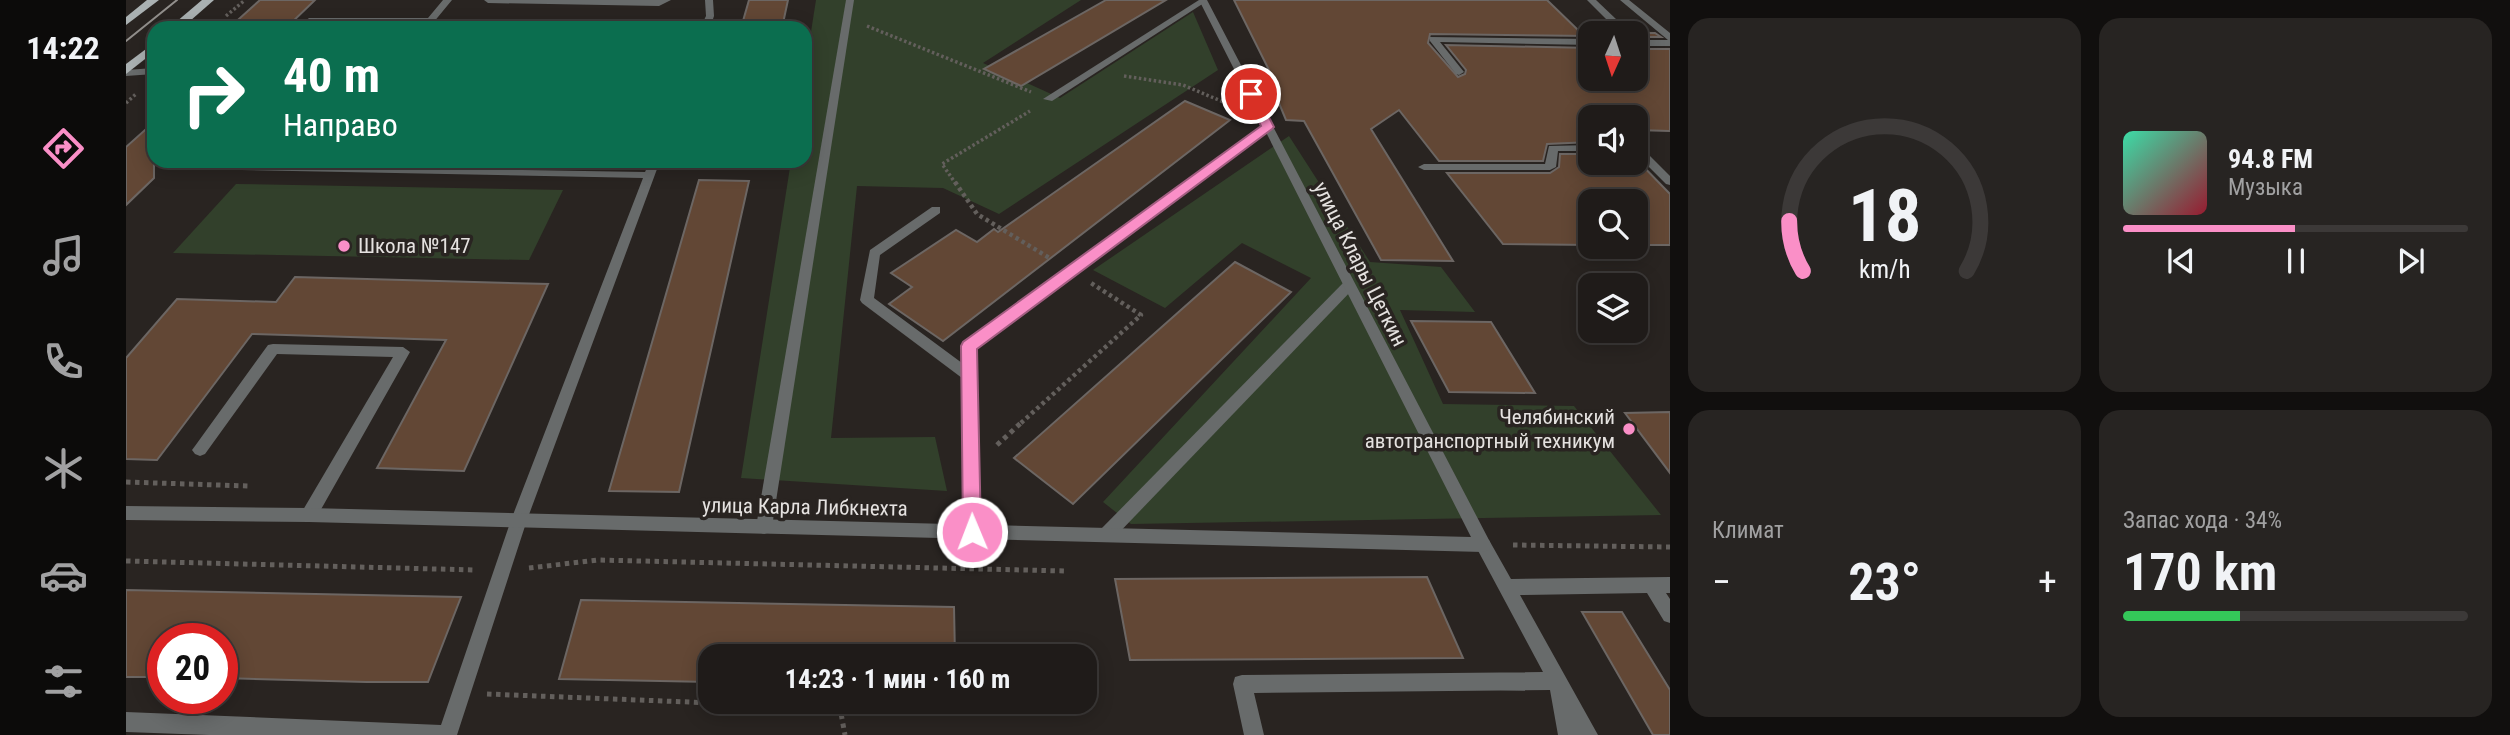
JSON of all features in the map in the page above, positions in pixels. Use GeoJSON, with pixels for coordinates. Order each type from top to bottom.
{"type":"FeatureCollection","features":[{"type":"Feature","properties":{"kind":"main road"},"geometry":{"type":"LineString","coordinates":[[126,22],[154,0]]}},
{"type":"Feature","properties":{"kind":"main road"},"geometry":{"type":"LineString","coordinates":[[184,21],[209,0]]}},
{"type":"Feature","properties":{"kind":"main road"},"geometry":{"type":"LineString","coordinates":[[126,71],[147,52]]}},
{"type":"Feature","properties":{"kind":"street"},"geometry":{"type":"LineString","coordinates":[[308,21],[430,21],[448,0]]}},
{"type":"Feature","properties":{"kind":"street"},"geometry":{"type":"LineString","coordinates":[[488,0],[659,3],[667,0]]}},
{"type":"Feature","properties":{"kind":"street"},"geometry":{"type":"LineString","coordinates":[[707,21],[709,0]]}},
{"type":"Feature","properties":{"kind":"street"},"geometry":{"type":"LineString","coordinates":[[764,527],[850,0]]}},
{"type":"Feature","properties":{"kind":"street"},"geometry":{"type":"LineString","coordinates":[[1591,0],[1613,21]]}},
{"type":"Feature","properties":{"kind":"street"},"geometry":{"type":"LineString","coordinates":[[1624,0],[1670,40]]}},
{"type":"Feature","properties":{"kind":"street"},"geometry":{"type":"LineString","coordinates":[[1048,99],[1203,1]]}},
{"type":"Feature","properties":{"kind":"street","name":"улица Клары Цеткин"},"geometry":{"type":"LineString","coordinates":[[1203,1],[1483,545],[1588,735]]}},
{"type":"Feature","properties":{"kind":"street"},"geometry":{"type":"LineString","coordinates":[[1459,72],[1433,39],[1578,42]]}},
{"type":"Feature","properties":{"kind":"street"},"geometry":{"type":"LineString","coordinates":[[1648,42],[1670,40]]}},
{"type":"Feature","properties":{"kind":"street"},"geometry":{"type":"LineString","coordinates":[[126,71],[147,71]]}},
{"type":"Feature","properties":{"kind":"street"},"geometry":{"type":"LineString","coordinates":[[972,532],[969,346],[1265,122]]}},
{"type":"Feature","properties":{"kind":"street"},"geometry":{"type":"LineString","coordinates":[[1424,167],[1550,167],[1553,148],[1578,148]]}},
{"type":"Feature","properties":{"kind":"street"},"geometry":{"type":"LineString","coordinates":[[1648,160],[1670,182]]}},
{"type":"Feature","properties":{"kind":"street"},"geometry":{"type":"LineString","coordinates":[[332,168],[649,175]]}},
{"type":"Feature","properties":{"kind":"street"},"geometry":{"type":"LineString","coordinates":[[126,722],[445,735],[519,520],[652,168]]}},
{"type":"Feature","properties":{"kind":"street"},"geometry":{"type":"LineString","coordinates":[[936,210],[874,253],[867,300],[969,375]]}},
{"type":"Feature","properties":{"kind":"street"},"geometry":{"type":"LineString","coordinates":[[1106,535],[1349,285]]}},
{"type":"Feature","properties":{"kind":"street"},"geometry":{"type":"LineString","coordinates":[[200,450],[273,349],[403,352],[309,515]]}},
{"type":"Feature","properties":{"kind":"street","name":"улица Карла Либкнехта"},"geometry":{"type":"LineString","coordinates":[[126,513],[309,515],[1483,545]]}},
{"type":"Feature","properties":{"kind":"street"},"geometry":{"type":"LineString","coordinates":[[1651,585],[1670,615]]}},
{"type":"Feature","properties":{"kind":"street"},"geometry":{"type":"LineString","coordinates":[[1506,587],[1670,585]]}},
{"type":"Feature","properties":{"kind":"street"},"geometry":{"type":"LineString","coordinates":[[1254,735],[1242,684],[1557,681],[1568,735]]}},
{"type":"Feature","properties":{"kind":"path"},"geometry":{"type":"LineString","coordinates":[[847,18],[1048,99]]}},
{"type":"Feature","properties":{"kind":"path"},"geometry":{"type":"LineString","coordinates":[[1093,71],[1182,85],[1265,122]]}},
{"type":"Feature","properties":{"kind":"path"},"geometry":{"type":"LineString","coordinates":[[942,164],[1048,99]]}},
{"type":"Feature","properties":{"kind":"path"},"geometry":{"type":"LineString","coordinates":[[1483,545],[1670,548]]}},
{"type":"Feature","properties":{"kind":"path"},"geometry":{"type":"LineString","coordinates":[[126,569],[129,561],[502,571],[598,560],[1066,570]]}},
{"type":"Feature","properties":{"kind":"path"},"geometry":{"type":"LineString","coordinates":[[461,693],[839,708],[845,735]]}},
{"type":"Feature","properties":{"kind":"green space"},"geometry":{"type":"Polygon","coordinates":[[[816,0],[1081,0],[983,63],[1060,98],[1193,12],[1218,70],[999,214],[943,188],[857,186],[831,438],[935,437],[947,491],[741,478],[790,168],[812,168],[812,25],[816,0]]]}},
{"type":"Feature","properties":{"kind":"green space"},"geometry":{"type":"Polygon","coordinates":[[[1289,136],[1370,262],[1441,267],[1475,312],[1400,310],[1443,404],[1574,406],[1661,515],[1131,524],[1103,502],[1311,278],[1242,243],[1165,308],[1093,270],[1289,136]]]}},
{"type":"Feature","properties":{"kind":"green space"},"geometry":{"type":"Polygon","coordinates":[[[236,184],[563,190],[529,260],[173,253],[236,184]]]}},
{"type":"Feature","properties":{"kind":"building"},"geometry":{"type":"Polygon","coordinates":[[[260,0],[315,0],[293,21],[237,21],[260,0]]]}},
{"type":"Feature","properties":{"kind":"building"},"geometry":{"type":"Polygon","coordinates":[[[749,0],[788,0],[784,21],[743,21],[749,0]]]}},
{"type":"Feature","properties":{"kind":"building"},"geometry":{"type":"Polygon","coordinates":[[[1106,0],[1166,0],[1021,86],[984,69],[1106,0]]]}},
{"type":"Feature","properties":{"kind":"building"},"geometry":{"type":"Polygon","coordinates":[[[1234,0],[1547,0],[1578,30],[1578,36],[1430,34],[1428,43],[1458,77],[1465,74],[1466,70],[1446,45],[1578,48],[1578,91],[1648,91],[1648,49],[1670,49],[1670,131],[1648,130],[1648,105],[1578,105],[1578,143],[1547,144],[1543,161],[1439,161],[1399,110],[1371,129],[1453,261],[1381,260],[1304,121],[1286,120],[1266,72],[1270,72],[1234,0]]]}},
{"type":"Feature","properties":{"kind":"building"},"geometry":{"type":"Polygon","coordinates":[[[1648,33],[1655,33],[1661,37],[1648,37],[1648,33]]]}},
{"type":"Feature","properties":{"kind":"building"},"geometry":{"type":"Polygon","coordinates":[[[1185,101],[1230,120],[943,341],[889,304],[912,287],[891,273],[956,230],[977,242],[994,229],[998,232],[1185,101]]]}},
{"type":"Feature","properties":{"kind":"building"},"geometry":{"type":"Polygon","coordinates":[[[147,128],[147,168],[154,168],[154,178],[126,205],[126,147],[147,128]]]}},
{"type":"Feature","properties":{"kind":"building"},"geometry":{"type":"Polygon","coordinates":[[[1560,154],[1578,154],[1578,175],[1648,175],[1648,171],[1670,194],[1670,245],[1648,245],[1648,189],[1578,189],[1578,245],[1503,244],[1447,173],[1550,173],[1559,167],[1560,154]]]}},
{"type":"Feature","properties":{"kind":"building"},"geometry":{"type":"Polygon","coordinates":[[[699,180],[749,181],[679,492],[609,491],[699,180]]]}},
{"type":"Feature","properties":{"kind":"building"},"geometry":{"type":"Polygon","coordinates":[[[1235,262],[1291,292],[1073,504],[1014,458],[1235,262]]]}},
{"type":"Feature","properties":{"kind":"building"},"geometry":{"type":"Polygon","coordinates":[[[295,277],[548,284],[464,471],[377,468],[446,340],[252,334],[157,460],[126,459],[126,358],[177,299],[276,302],[295,277]]]}},
{"type":"Feature","properties":{"kind":"building"},"geometry":{"type":"Polygon","coordinates":[[[1411,321],[1491,322],[1535,393],[1449,392],[1411,321]]]}},
{"type":"Feature","properties":{"kind":"building"},"geometry":{"type":"Polygon","coordinates":[[[1670,412],[1670,473],[1625,413],[1670,412]]]}},
{"type":"Feature","properties":{"kind":"building"},"geometry":{"type":"Polygon","coordinates":[[[1427,577],[1463,658],[1130,660],[1115,579],[1427,577]]]}},
{"type":"Feature","properties":{"kind":"building"},"geometry":{"type":"Polygon","coordinates":[[[126,590],[461,597],[428,682],[238,678],[238,623],[147,623],[147,677],[126,677],[126,590]]]}},
{"type":"Feature","properties":{"kind":"building"},"geometry":{"type":"Polygon","coordinates":[[[581,600],[954,607],[955,644],[698,644],[698,682],[559,679],[581,600]]]}},
{"type":"Feature","properties":{"kind":"building"},"geometry":{"type":"Polygon","coordinates":[[[1582,612],[1622,612],[1670,690],[1670,735],[1653,735],[1582,612]]]}},
{"type":"Feature","properties":{"kind":"tram line"},"geometry":{"type":"LineString","coordinates":[[151,21],[177,0]]}},
{"type":"Feature","properties":{"kind":"tram line"},"geometry":{"type":"LineString","coordinates":[[126,41],[147,24]]}},
{"type":"Feature","properties":{"kind":"place","name":"Школа №147"},"geometry":{"type":"Point","coordinates":[344,246]}},
{"type":"Feature","properties":{"kind":"place","name":"Челябинский автотранспортный техникум"},"geometry":{"type":"Point","coordinates":[1629,429]}},
{"type":"Feature","properties":{"kind":"route"},"geometry":{"type":"LineString","coordinates":[[972,532],[969,346],[1268,127],[1251,94]]}}]}
